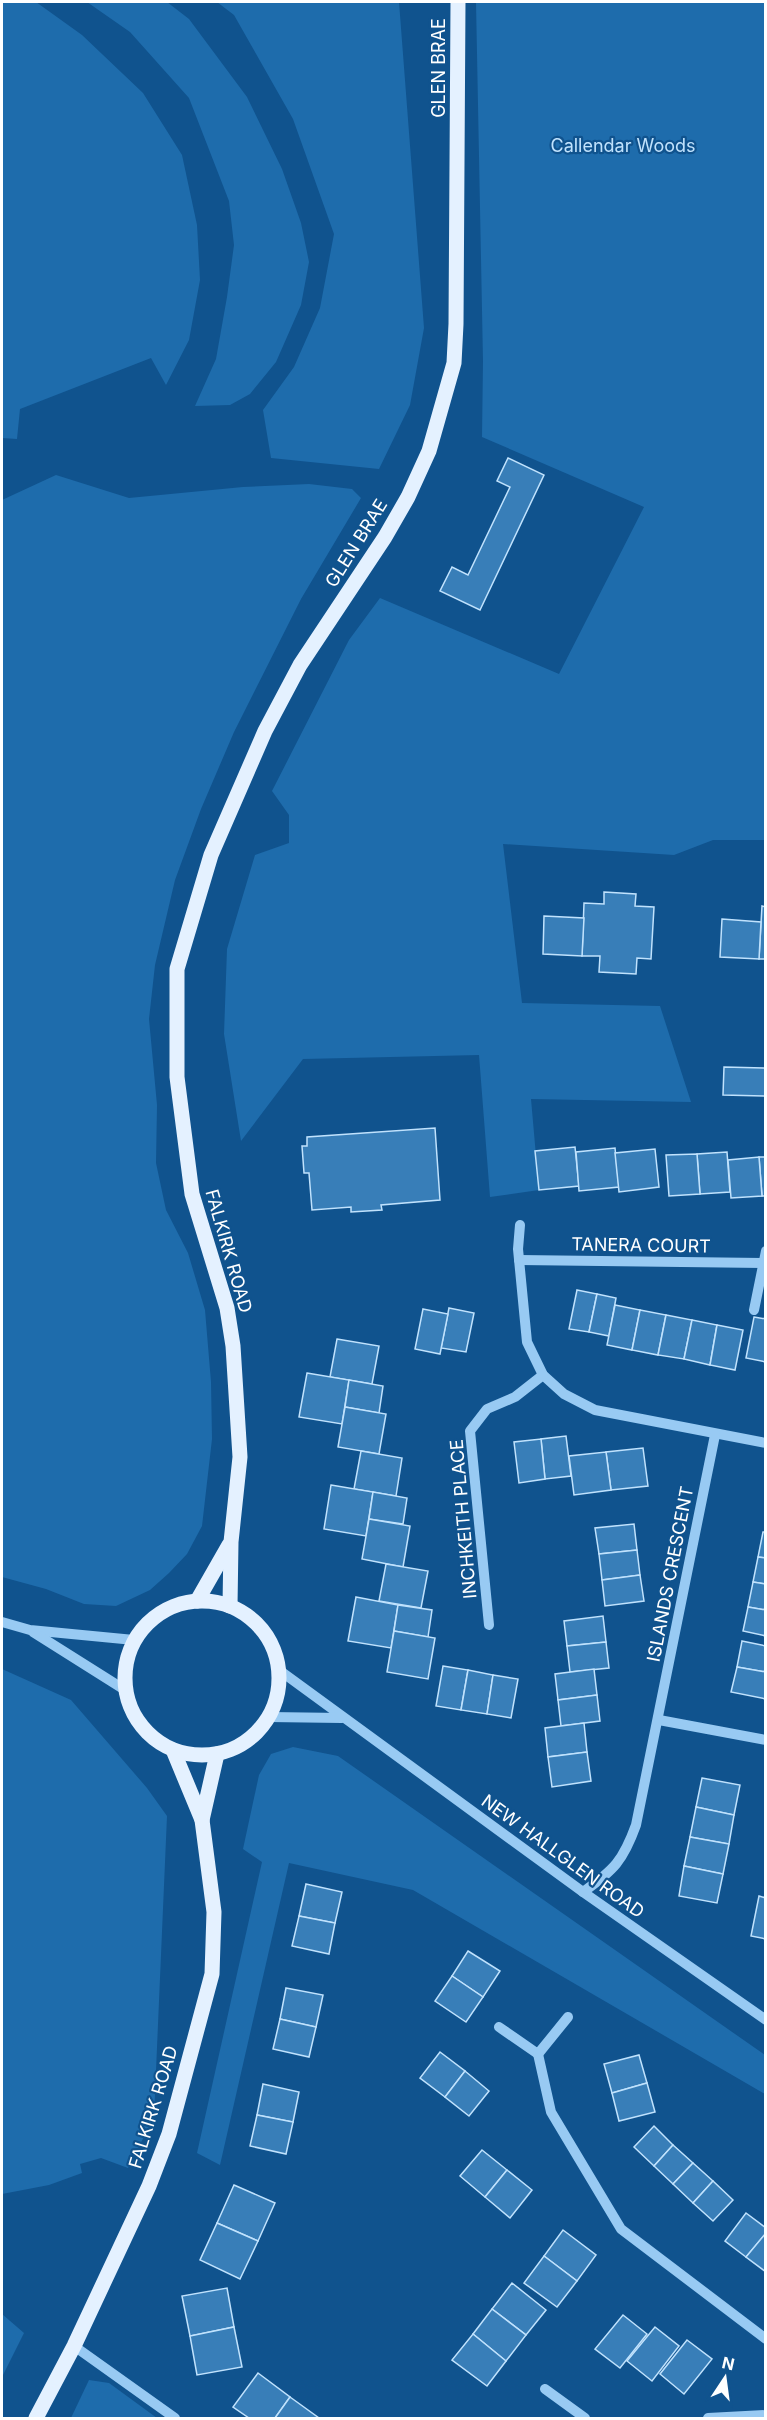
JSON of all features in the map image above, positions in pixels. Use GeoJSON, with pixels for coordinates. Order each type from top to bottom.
{"type":"FeatureCollection","features":[{"type":"Feature","properties":{"kind":"main road","name":"GLEN BRAE"},"geometry":{"type":"LineString","coordinates":[[177,1077],[177,969],[221,831],[265,730],[300,665],[385,537],[408,496],[429,451],[441,414],[453,363],[456,324],[458,2]]}},
{"type":"Feature","properties":{"kind":"main road","name":"FALKIRK ROAD"},"geometry":{"type":"LineString","coordinates":[[177,1077],[192,1194],[228,1308],[233,1346],[240,1457],[231,1542],[230,1606]]}},
{"type":"Feature","properties":{"kind":"main road","name":"FALKIRK ROAD"},"geometry":{"type":"LineString","coordinates":[[197,1601],[231,1542]]}},
{"type":"Feature","properties":{"kind":"main road"},"geometry":{"type":"LineString","coordinates":[[197,1601],[230,1606],[248,1616],[263,1631],[273,1650],[279,1670],[275,1702],[269,1717],[247,1741],[217,1754],[195,1755],[173,1750],[156,1740],[142,1726],[131,1709],[125,1690],[126,1665],[134,1640],[146,1625],[161,1613],[178,1605],[197,1601]]}},
{"type":"Feature","properties":{"kind":"main road","name":"FALKIRK ROAD"},"geometry":{"type":"LineString","coordinates":[[36,2418],[74,2346],[149,2186],[169,2134],[212,1974],[214,1912],[202,1820],[173,1750]]}},
{"type":"Feature","properties":{"kind":"main road","name":"FALKIRK ROAD"},"geometry":{"type":"LineString","coordinates":[[202,1820],[217,1754]]}},
{"type":"Feature","properties":{"kind":"street"},"geometry":{"type":"LineString","coordinates":[[520,1225],[519,1260],[527,1342],[543,1375],[564,1394],[596,1410],[765,1443]]}},
{"type":"Feature","properties":{"kind":"street"},"geometry":{"type":"LineString","coordinates":[[754,1310],[765,1251]]}},
{"type":"Feature","properties":{"kind":"street","name":"TANERA COURT"},"geometry":{"type":"LineString","coordinates":[[519,1260],[763,1263]]}},
{"type":"Feature","properties":{"kind":"street","name":"INCHKEITH PLACE"},"geometry":{"type":"LineString","coordinates":[[489,1625],[470,1431],[487,1409],[514,1397],[543,1375]]}},
{"type":"Feature","properties":{"kind":"street","name":"ISLANDS CRESCENT"},"geometry":{"type":"LineString","coordinates":[[583,1892],[610,1873],[627,1850],[636,1825],[715,1435]]}},
{"type":"Feature","properties":{"kind":"street"},"geometry":{"type":"LineString","coordinates":[[2,1622],[30,1630],[134,1640]]}},
{"type":"Feature","properties":{"kind":"street"},"geometry":{"type":"LineString","coordinates":[[30,1630],[125,1690]]}},
{"type":"Feature","properties":{"kind":"street","name":"NEW HALLGLEN ROAD"},"geometry":{"type":"LineString","coordinates":[[279,1670],[583,1892],[765,2020]]}},
{"type":"Feature","properties":{"kind":"street"},"geometry":{"type":"LineString","coordinates":[[269,1717],[343,1718]]}},
{"type":"Feature","properties":{"kind":"street"},"geometry":{"type":"LineString","coordinates":[[658,1720],[765,1740]]}},
{"type":"Feature","properties":{"kind":"street"},"geometry":{"type":"LineString","coordinates":[[538,2054],[568,2017]]}},
{"type":"Feature","properties":{"kind":"street"},"geometry":{"type":"LineString","coordinates":[[499,2027],[538,2054],[550,2112],[621,2229],[765,2339]]}},
{"type":"Feature","properties":{"kind":"street"},"geometry":{"type":"LineString","coordinates":[[74,2346],[175,2418]]}},
{"type":"Feature","properties":{"kind":"street"},"geometry":{"type":"LineString","coordinates":[[545,2389],[585,2418]]}},
{"type":"Feature","properties":{"kind":"street"},"geometry":{"type":"LineString","coordinates":[[708,2418],[765,2415]]}},
{"type":"Feature","properties":{"kind":"green space"},"geometry":{"type":"Polygon","coordinates":[[[2,2],[36,2],[82,35],[143,93],[182,155],[197,225],[200,280],[189,340],[166,385],[151,358],[20,409],[17,439],[2,438],[2,2]]]}},
{"type":"Feature","properties":{"kind":"green space"},"geometry":{"type":"Polygon","coordinates":[[[87,2],[167,2],[189,19],[247,97],[282,169],[301,223],[309,262],[301,305],[276,362],[250,394],[230,405],[195,406],[216,359],[227,297],[234,245],[229,201],[189,98],[130,32],[87,2]]]}},
{"type":"Feature","properties":{"kind":"green space"},"geometry":{"type":"Polygon","coordinates":[[[217,2],[399,2],[424,328],[410,405],[379,469],[271,458],[263,410],[294,367],[320,308],[334,234],[293,119],[234,15],[217,2]]]}},
{"type":"Feature","properties":{"kind":"green space","name":"Callendar Woods"},"geometry":{"type":"Polygon","coordinates":[[[476,2],[766,2],[765,840],[713,840],[674,855],[503,844],[522,1003],[660,1006],[691,1102],[531,1099],[539,1190],[490,1197],[479,1055],[303,1059],[241,1141],[224,1034],[227,949],[255,855],[289,843],[289,815],[272,791],[349,640],[380,598],[559,674],[644,507],[482,437],[483,361],[476,2]]]}},
{"type":"Feature","properties":{"kind":"green space"},"geometry":{"type":"Polygon","coordinates":[[[56,475],[129,498],[243,487],[309,484],[352,489],[361,498],[301,599],[234,732],[201,809],[175,880],[155,965],[149,1019],[157,1105],[156,1163],[166,1210],[188,1253],[205,1310],[211,1382],[212,1439],[202,1526],[187,1554],[150,1590],[116,1606],[84,1604],[46,1589],[2,1577],[2,500],[56,475]]]}},
{"type":"Feature","properties":{"kind":"green space"},"geometry":{"type":"Polygon","coordinates":[[[2,1669],[71,1700],[147,1788],[167,1816],[154,2117],[128,2168],[101,2158],[80,2164],[82,2173],[49,2185],[2,2194],[2,1669]]]}},
{"type":"Feature","properties":{"kind":"green space"},"geometry":{"type":"Polygon","coordinates":[[[293,1747],[338,1756],[765,2055],[765,2094],[413,1890],[289,1863],[220,2165],[197,2153],[262,1862],[243,1849],[259,1775],[271,1754],[293,1747]]]}},
{"type":"Feature","properties":{"kind":"green space"},"geometry":{"type":"Polygon","coordinates":[[[2,2314],[24,2333],[2,2377],[2,2314]]]}},
{"type":"Feature","properties":{"kind":"green space"},"geometry":{"type":"Polygon","coordinates":[[[89,2380],[109,2383],[157,2418],[71,2418],[89,2380]]]}},
{"type":"Feature","properties":{"kind":"building"},"geometry":{"type":"Polygon","coordinates":[[[508,458],[544,475],[480,610],[440,591],[452,567],[468,575],[510,487],[497,481],[508,458]]]}},
{"type":"Feature","properties":{"kind":"building"},"geometry":{"type":"Polygon","coordinates":[[[604,892],[636,894],[635,906],[654,907],[651,959],[637,958],[636,974],[599,972],[600,956],[582,956],[584,903],[604,904],[604,892]]]}},
{"type":"Feature","properties":{"kind":"building"},"geometry":{"type":"Polygon","coordinates":[[[762,906],[766,907],[766,959],[759,959],[762,906]]]}},
{"type":"Feature","properties":{"kind":"building"},"geometry":{"type":"Polygon","coordinates":[[[544,916],[584,918],[582,956],[543,954],[544,916]]]}},
{"type":"Feature","properties":{"kind":"building"},"geometry":{"type":"Polygon","coordinates":[[[722,919],[761,922],[759,959],[720,957],[722,919]]]}},
{"type":"Feature","properties":{"kind":"building"},"geometry":{"type":"Polygon","coordinates":[[[724,1067],[766,1068],[766,1096],[723,1095],[724,1067]]]}},
{"type":"Feature","properties":{"kind":"building"},"geometry":{"type":"Polygon","coordinates":[[[435,1128],[440,1200],[381,1205],[382,1210],[351,1212],[351,1207],[312,1210],[309,1173],[304,1173],[302,1146],[307,1146],[307,1137],[435,1128]]]}},
{"type":"Feature","properties":{"kind":"building"},"geometry":{"type":"Polygon","coordinates":[[[575,1147],[579,1186],[539,1190],[535,1151],[575,1147]]]}},
{"type":"Feature","properties":{"kind":"building"},"geometry":{"type":"Polygon","coordinates":[[[615,1148],[619,1187],[579,1191],[576,1152],[615,1148]]]}},
{"type":"Feature","properties":{"kind":"building"},"geometry":{"type":"Polygon","coordinates":[[[655,1149],[659,1187],[619,1192],[615,1153],[655,1149]]]}},
{"type":"Feature","properties":{"kind":"building"},"geometry":{"type":"Polygon","coordinates":[[[727,1152],[730,1192],[700,1194],[697,1154],[727,1152]]]}},
{"type":"Feature","properties":{"kind":"building"},"geometry":{"type":"Polygon","coordinates":[[[697,1154],[700,1194],[669,1196],[666,1155],[697,1154]]]}},
{"type":"Feature","properties":{"kind":"building"},"geometry":{"type":"Polygon","coordinates":[[[759,1157],[766,1157],[766,1196],[762,1196],[759,1157]]]}},
{"type":"Feature","properties":{"kind":"building"},"geometry":{"type":"Polygon","coordinates":[[[759,1157],[762,1196],[731,1198],[728,1160],[759,1157]]]}},
{"type":"Feature","properties":{"kind":"building"},"geometry":{"type":"Polygon","coordinates":[[[577,1290],[597,1294],[589,1332],[569,1329],[577,1290]]]}},
{"type":"Feature","properties":{"kind":"building"},"geometry":{"type":"Polygon","coordinates":[[[597,1294],[616,1298],[609,1336],[589,1332],[597,1294]]]}},
{"type":"Feature","properties":{"kind":"building"},"geometry":{"type":"Polygon","coordinates":[[[615,1305],[640,1310],[632,1350],[607,1345],[615,1305]]]}},
{"type":"Feature","properties":{"kind":"building"},"geometry":{"type":"Polygon","coordinates":[[[449,1308],[474,1313],[466,1352],[441,1348],[449,1308]]]}},
{"type":"Feature","properties":{"kind":"building"},"geometry":{"type":"Polygon","coordinates":[[[423,1309],[448,1314],[440,1354],[415,1349],[423,1309]]]}},
{"type":"Feature","properties":{"kind":"building"},"geometry":{"type":"Polygon","coordinates":[[[640,1310],[666,1315],[658,1355],[632,1350],[640,1310]]]}},
{"type":"Feature","properties":{"kind":"building"},"geometry":{"type":"Polygon","coordinates":[[[666,1315],[692,1320],[684,1359],[658,1355],[666,1315]]]}},
{"type":"Feature","properties":{"kind":"building"},"geometry":{"type":"Polygon","coordinates":[[[754,1317],[766,1319],[766,1362],[746,1358],[754,1317]]]}},
{"type":"Feature","properties":{"kind":"building"},"geometry":{"type":"Polygon","coordinates":[[[692,1320],[717,1325],[710,1365],[684,1359],[692,1320]]]}},
{"type":"Feature","properties":{"kind":"building"},"geometry":{"type":"Polygon","coordinates":[[[717,1325],[743,1330],[735,1370],[710,1365],[717,1325]]]}},
{"type":"Feature","properties":{"kind":"building"},"geometry":{"type":"Polygon","coordinates":[[[337,1339],[379,1346],[372,1384],[330,1377],[337,1339]]]}},
{"type":"Feature","properties":{"kind":"building"},"geometry":{"type":"Polygon","coordinates":[[[307,1373],[349,1380],[342,1424],[299,1417],[307,1373]]]}},
{"type":"Feature","properties":{"kind":"building"},"geometry":{"type":"Polygon","coordinates":[[[349,1380],[383,1386],[379,1413],[345,1407],[349,1380]]]}},
{"type":"Feature","properties":{"kind":"building"},"geometry":{"type":"Polygon","coordinates":[[[345,1407],[386,1414],[379,1454],[338,1447],[345,1407]]]}},
{"type":"Feature","properties":{"kind":"building"},"geometry":{"type":"Polygon","coordinates":[[[566,1436],[571,1476],[545,1479],[541,1439],[566,1436]]]}},
{"type":"Feature","properties":{"kind":"building"},"geometry":{"type":"Polygon","coordinates":[[[541,1439],[545,1479],[519,1483],[514,1442],[541,1439]]]}},
{"type":"Feature","properties":{"kind":"building"},"geometry":{"type":"Polygon","coordinates":[[[643,1448],[648,1486],[611,1490],[606,1452],[643,1448]]]}},
{"type":"Feature","properties":{"kind":"building"},"geometry":{"type":"Polygon","coordinates":[[[361,1451],[402,1458],[396,1496],[354,1489],[361,1451]]]}},
{"type":"Feature","properties":{"kind":"building"},"geometry":{"type":"Polygon","coordinates":[[[606,1452],[611,1490],[574,1495],[569,1456],[606,1452]]]}},
{"type":"Feature","properties":{"kind":"building"},"geometry":{"type":"Polygon","coordinates":[[[331,1485],[373,1492],[366,1536],[324,1529],[331,1485]]]}},
{"type":"Feature","properties":{"kind":"building"},"geometry":{"type":"Polygon","coordinates":[[[373,1492],[407,1498],[403,1524],[369,1519],[373,1492]]]}},
{"type":"Feature","properties":{"kind":"building"},"geometry":{"type":"Polygon","coordinates":[[[369,1519],[410,1526],[403,1567],[362,1559],[369,1519]]]}},
{"type":"Feature","properties":{"kind":"building"},"geometry":{"type":"Polygon","coordinates":[[[634,1524],[637,1550],[599,1554],[595,1528],[634,1524]]]}},
{"type":"Feature","properties":{"kind":"building"},"geometry":{"type":"Polygon","coordinates":[[[763,1532],[766,1532],[766,1558],[758,1557],[763,1532]]]}},
{"type":"Feature","properties":{"kind":"building"},"geometry":{"type":"Polygon","coordinates":[[[637,1550],[640,1575],[602,1580],[599,1554],[637,1550]]]}},
{"type":"Feature","properties":{"kind":"building"},"geometry":{"type":"Polygon","coordinates":[[[758,1557],[766,1558],[766,1584],[753,1582],[758,1557]]]}},
{"type":"Feature","properties":{"kind":"building"},"geometry":{"type":"Polygon","coordinates":[[[386,1564],[428,1571],[421,1608],[379,1601],[386,1564]]]}},
{"type":"Feature","properties":{"kind":"building"},"geometry":{"type":"Polygon","coordinates":[[[640,1575],[644,1601],[605,1606],[602,1580],[640,1575]]]}},
{"type":"Feature","properties":{"kind":"building"},"geometry":{"type":"Polygon","coordinates":[[[753,1582],[766,1584],[766,1610],[748,1607],[753,1582]]]}},
{"type":"Feature","properties":{"kind":"building"},"geometry":{"type":"Polygon","coordinates":[[[356,1597],[398,1605],[391,1648],[348,1641],[356,1597]]]}},
{"type":"Feature","properties":{"kind":"building"},"geometry":{"type":"Polygon","coordinates":[[[398,1605],[432,1610],[428,1637],[394,1631],[398,1605]]]}},
{"type":"Feature","properties":{"kind":"building"},"geometry":{"type":"Polygon","coordinates":[[[748,1607],[766,1610],[766,1636],[743,1631],[748,1607]]]}},
{"type":"Feature","properties":{"kind":"building"},"geometry":{"type":"Polygon","coordinates":[[[603,1616],[606,1642],[567,1646],[564,1621],[603,1616]]]}},
{"type":"Feature","properties":{"kind":"building"},"geometry":{"type":"Polygon","coordinates":[[[394,1631],[435,1638],[428,1679],[387,1672],[394,1631]]]}},
{"type":"Feature","properties":{"kind":"building"},"geometry":{"type":"Polygon","coordinates":[[[742,1641],[766,1646],[766,1672],[737,1667],[742,1641]]]}},
{"type":"Feature","properties":{"kind":"building"},"geometry":{"type":"Polygon","coordinates":[[[606,1642],[609,1668],[570,1672],[567,1646],[606,1642]]]}},
{"type":"Feature","properties":{"kind":"building"},"geometry":{"type":"Polygon","coordinates":[[[443,1666],[468,1670],[461,1710],[436,1706],[443,1666]]]}},
{"type":"Feature","properties":{"kind":"building"},"geometry":{"type":"Polygon","coordinates":[[[737,1667],[766,1672],[766,1699],[731,1692],[737,1667]]]}},
{"type":"Feature","properties":{"kind":"building"},"geometry":{"type":"Polygon","coordinates":[[[594,1669],[597,1695],[558,1700],[555,1674],[594,1669]]]}},
{"type":"Feature","properties":{"kind":"building"},"geometry":{"type":"Polygon","coordinates":[[[468,1670],[493,1675],[487,1714],[461,1710],[468,1670]]]}},
{"type":"Feature","properties":{"kind":"building"},"geometry":{"type":"Polygon","coordinates":[[[493,1675],[518,1679],[511,1718],[487,1714],[493,1675]]]}},
{"type":"Feature","properties":{"kind":"building"},"geometry":{"type":"Polygon","coordinates":[[[597,1695],[600,1721],[561,1726],[558,1700],[597,1695]]]}},
{"type":"Feature","properties":{"kind":"building"},"geometry":{"type":"Polygon","coordinates":[[[584,1723],[587,1752],[548,1757],[545,1728],[584,1723]]]}},
{"type":"Feature","properties":{"kind":"building"},"geometry":{"type":"Polygon","coordinates":[[[587,1752],[591,1781],[552,1787],[548,1757],[587,1752]]]}},
{"type":"Feature","properties":{"kind":"building"},"geometry":{"type":"Polygon","coordinates":[[[702,1778],[740,1785],[734,1815],[696,1807],[702,1778]]]}},
{"type":"Feature","properties":{"kind":"building"},"geometry":{"type":"Polygon","coordinates":[[[696,1807],[734,1815],[729,1844],[690,1837],[696,1807]]]}},
{"type":"Feature","properties":{"kind":"building"},"geometry":{"type":"Polygon","coordinates":[[[690,1837],[729,1844],[723,1874],[684,1866],[690,1837]]]}},
{"type":"Feature","properties":{"kind":"building"},"geometry":{"type":"Polygon","coordinates":[[[684,1866],[723,1874],[717,1903],[679,1896],[684,1866]]]}},
{"type":"Feature","properties":{"kind":"building"},"geometry":{"type":"Polygon","coordinates":[[[306,1884],[342,1892],[335,1923],[299,1916],[306,1884]]]}},
{"type":"Feature","properties":{"kind":"building"},"geometry":{"type":"Polygon","coordinates":[[[759,1896],[766,1898],[766,1939],[751,1936],[759,1896]]]}},
{"type":"Feature","properties":{"kind":"building"},"geometry":{"type":"Polygon","coordinates":[[[299,1916],[335,1923],[329,1954],[292,1946],[299,1916]]]}},
{"type":"Feature","properties":{"kind":"building"},"geometry":{"type":"Polygon","coordinates":[[[468,1951],[500,1971],[483,1997],[452,1976],[468,1951]]]}},
{"type":"Feature","properties":{"kind":"building"},"geometry":{"type":"Polygon","coordinates":[[[452,1976],[483,1997],[466,2022],[435,2001],[452,1976]]]}},
{"type":"Feature","properties":{"kind":"building"},"geometry":{"type":"Polygon","coordinates":[[[286,1988],[323,1995],[316,2027],[280,2019],[286,1988]]]}},
{"type":"Feature","properties":{"kind":"building"},"geometry":{"type":"Polygon","coordinates":[[[280,2019],[316,2027],[309,2057],[273,2049],[280,2019]]]}},
{"type":"Feature","properties":{"kind":"building"},"geometry":{"type":"Polygon","coordinates":[[[440,2052],[465,2071],[445,2097],[420,2078],[440,2052]]]}},
{"type":"Feature","properties":{"kind":"building"},"geometry":{"type":"Polygon","coordinates":[[[639,2055],[647,2083],[612,2093],[604,2064],[639,2055]]]}},
{"type":"Feature","properties":{"kind":"building"},"geometry":{"type":"Polygon","coordinates":[[[465,2071],[489,2091],[469,2116],[445,2097],[465,2071]]]}},
{"type":"Feature","properties":{"kind":"building"},"geometry":{"type":"Polygon","coordinates":[[[647,2083],[655,2112],[619,2121],[612,2093],[647,2083]]]}},
{"type":"Feature","properties":{"kind":"building"},"geometry":{"type":"Polygon","coordinates":[[[263,2084],[299,2092],[293,2122],[257,2115],[263,2084]]]}},
{"type":"Feature","properties":{"kind":"building"},"geometry":{"type":"Polygon","coordinates":[[[257,2115],[293,2122],[286,2154],[250,2146],[257,2115]]]}},
{"type":"Feature","properties":{"kind":"building"},"geometry":{"type":"Polygon","coordinates":[[[654,2126],[673,2145],[654,2166],[634,2147],[654,2126]]]}},
{"type":"Feature","properties":{"kind":"building"},"geometry":{"type":"Polygon","coordinates":[[[673,2145],[693,2163],[673,2184],[654,2166],[673,2145]]]}},
{"type":"Feature","properties":{"kind":"building"},"geometry":{"type":"Polygon","coordinates":[[[482,2150],[507,2170],[485,2197],[460,2176],[482,2150]]]}},
{"type":"Feature","properties":{"kind":"building"},"geometry":{"type":"Polygon","coordinates":[[[693,2163],[713,2181],[693,2203],[673,2184],[693,2163]]]}},
{"type":"Feature","properties":{"kind":"building"},"geometry":{"type":"Polygon","coordinates":[[[507,2170],[532,2190],[510,2218],[485,2197],[507,2170]]]}},
{"type":"Feature","properties":{"kind":"building"},"geometry":{"type":"Polygon","coordinates":[[[713,2181],[733,2200],[713,2221],[693,2203],[713,2181]]]}},
{"type":"Feature","properties":{"kind":"building"},"geometry":{"type":"Polygon","coordinates":[[[234,2185],[275,2203],[258,2241],[217,2223],[234,2185]]]}},
{"type":"Feature","properties":{"kind":"building"},"geometry":{"type":"Polygon","coordinates":[[[746,2213],[766,2228],[766,2233],[746,2257],[725,2241],[746,2213]]]}},
{"type":"Feature","properties":{"kind":"building"},"geometry":{"type":"Polygon","coordinates":[[[217,2223],[258,2241],[240,2279],[200,2260],[217,2223]]]}},
{"type":"Feature","properties":{"kind":"building"},"geometry":{"type":"Polygon","coordinates":[[[563,2230],[596,2255],[577,2281],[544,2256],[563,2230]]]}},
{"type":"Feature","properties":{"kind":"building"},"geometry":{"type":"Polygon","coordinates":[[[766,2233],[766,2272],[746,2257],[766,2233]]]}},
{"type":"Feature","properties":{"kind":"building"},"geometry":{"type":"Polygon","coordinates":[[[544,2256],[577,2281],[557,2307],[524,2283],[544,2256]]]}},
{"type":"Feature","properties":{"kind":"building"},"geometry":{"type":"Polygon","coordinates":[[[512,2283],[546,2310],[526,2335],[492,2309],[512,2283]]]}},
{"type":"Feature","properties":{"kind":"building"},"geometry":{"type":"Polygon","coordinates":[[[227,2288],[234,2327],[190,2336],[182,2296],[227,2288]]]}},
{"type":"Feature","properties":{"kind":"building"},"geometry":{"type":"Polygon","coordinates":[[[492,2309],[526,2335],[506,2361],[473,2334],[492,2309]]]}},
{"type":"Feature","properties":{"kind":"building"},"geometry":{"type":"Polygon","coordinates":[[[623,2315],[647,2334],[620,2368],[595,2349],[623,2315]]]}},
{"type":"Feature","properties":{"kind":"building"},"geometry":{"type":"Polygon","coordinates":[[[234,2327],[242,2367],[197,2375],[190,2336],[234,2327]]]}},
{"type":"Feature","properties":{"kind":"building"},"geometry":{"type":"Polygon","coordinates":[[[655,2327],[679,2346],[652,2381],[627,2361],[655,2327]]]}},
{"type":"Feature","properties":{"kind":"building"},"geometry":{"type":"Polygon","coordinates":[[[473,2334],[506,2361],[487,2386],[452,2360],[473,2334]]]}},
{"type":"Feature","properties":{"kind":"building"},"geometry":{"type":"Polygon","coordinates":[[[687,2340],[712,2359],[684,2394],[660,2374],[687,2340]]]}},
{"type":"Feature","properties":{"kind":"building"},"geometry":{"type":"Polygon","coordinates":[[[258,2373],[290,2397],[275,2418],[249,2418],[233,2407],[258,2373]]]}},
{"type":"Feature","properties":{"kind":"building"},"geometry":{"type":"Polygon","coordinates":[[[290,2397],[319,2418],[275,2418],[290,2397]]]}}]}
